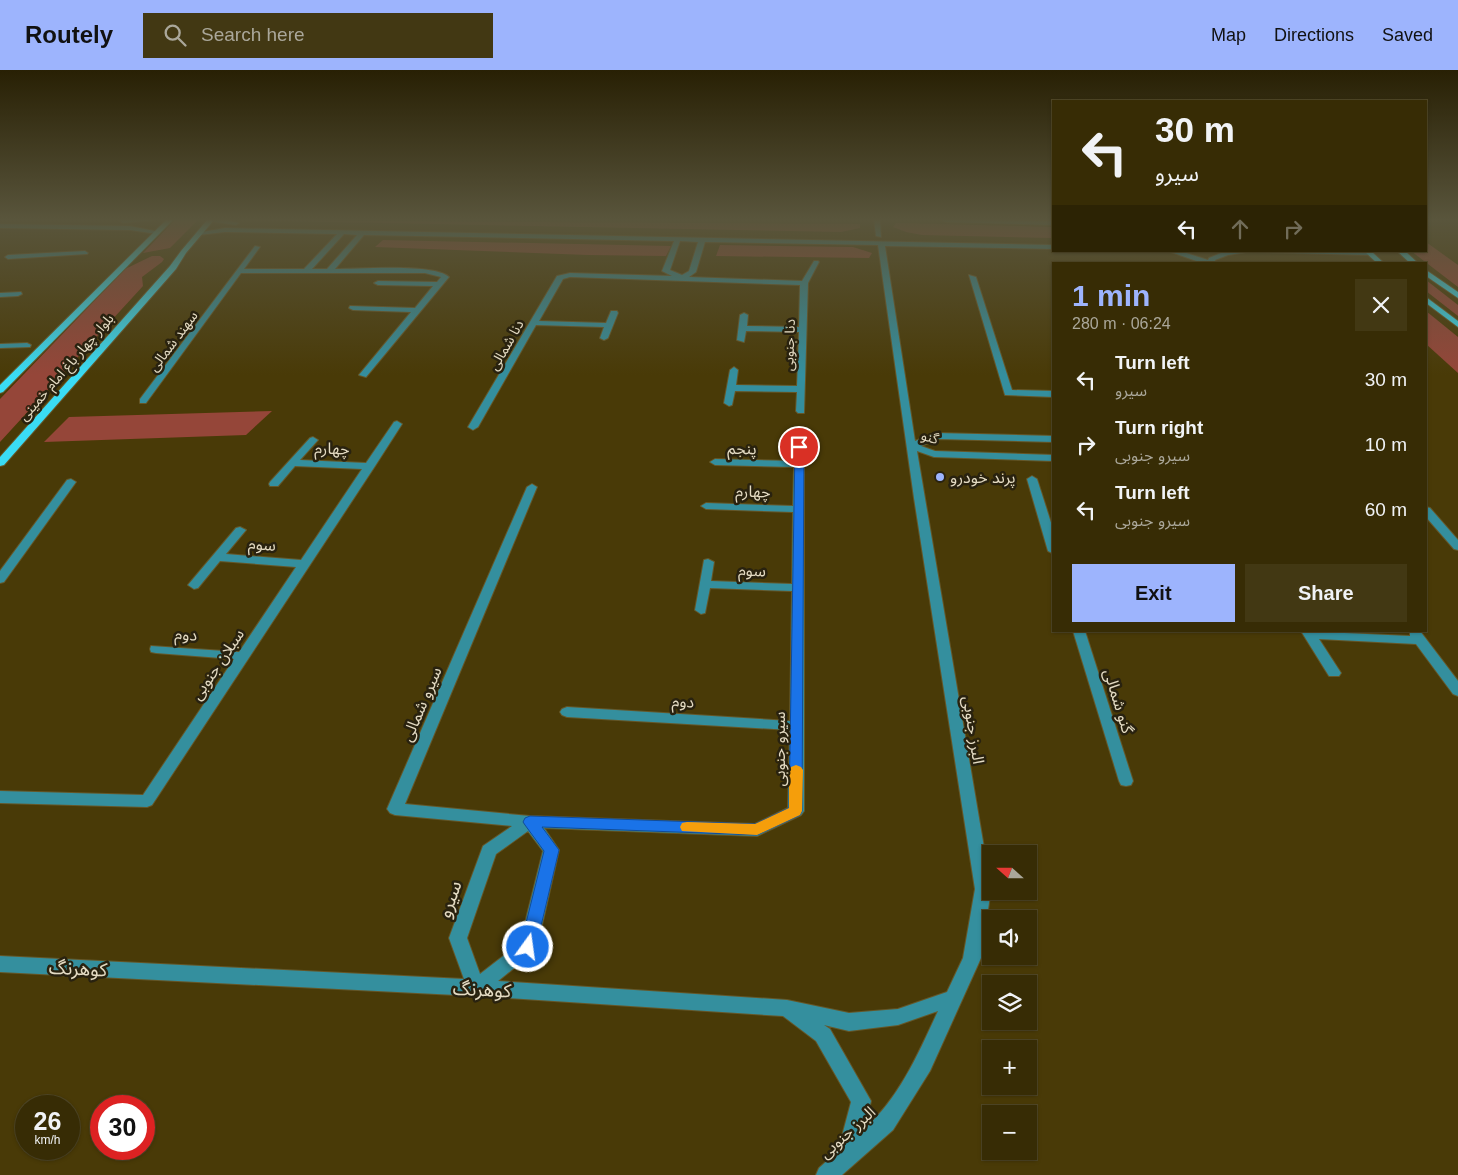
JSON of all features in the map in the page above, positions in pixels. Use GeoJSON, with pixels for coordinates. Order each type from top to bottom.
{"type":"FeatureCollection","features":[{"type":"Feature","properties":{"kind":"main road","name":"بلوار چهار باغ امام خمینی"},"geometry":{"type":"LineString","coordinates":[[0,390],[118,272]]}},
{"type":"Feature","properties":{"kind":"main road","name":"بلوار چهار باغ امام خمینی"},"geometry":{"type":"LineString","coordinates":[[0,463],[169,272]]}},
{"type":"Feature","properties":{"kind":"main road"},"geometry":{"type":"LineString","coordinates":[[1427,273],[1458,296]]}},
{"type":"Feature","properties":{"kind":"main road"},"geometry":{"type":"LineString","coordinates":[[1427,300],[1458,325]]}},
{"type":"Feature","properties":{"kind":"street","name":"سهند شمالی"},"geometry":{"type":"LineString","coordinates":[[143,402],[241,272]]}},
{"type":"Feature","properties":{"kind":"street"},"geometry":{"type":"LineString","coordinates":[[363,375],[445,277],[433,272]]}},
{"type":"Feature","properties":{"kind":"street"},"geometry":{"type":"LineString","coordinates":[[667,272],[682,278],[804,283],[811,272]]}},
{"type":"Feature","properties":{"kind":"street"},"geometry":{"type":"LineString","coordinates":[[682,278],[692,272]]}},
{"type":"Feature","properties":{"kind":"street","name":"البرز جنوبی"},"geometry":{"type":"LineString","coordinates":[[826,1175],[886,1122],[923,1065],[972,958],[983,889],[885,272]]}},
{"type":"Feature","properties":{"kind":"street","name":"دنا شمالی"},"geometry":{"type":"LineString","coordinates":[[473,427],[560,278],[570,275],[682,278]]}},
{"type":"Feature","properties":{"kind":"street"},"geometry":{"type":"LineString","coordinates":[[972,277],[1008,393],[1052,394]]}},
{"type":"Feature","properties":{"kind":"street"},"geometry":{"type":"LineString","coordinates":[[378,283],[439,284]]}},
{"type":"Feature","properties":{"kind":"street","name":"دنا جنوبی"},"geometry":{"type":"LineString","coordinates":[[801,411],[800,389],[804,283]]}},
{"type":"Feature","properties":{"kind":"street"},"geometry":{"type":"LineString","coordinates":[[0,295],[18,294]]}},
{"type":"Feature","properties":{"kind":"street"},"geometry":{"type":"LineString","coordinates":[[353,308],[418,310]]}},
{"type":"Feature","properties":{"kind":"street"},"geometry":{"type":"LineString","coordinates":[[604,338],[614,313]]}},
{"type":"Feature","properties":{"kind":"street"},"geometry":{"type":"LineString","coordinates":[[741,340],[744,315]]}},
{"type":"Feature","properties":{"kind":"street"},"geometry":{"type":"LineString","coordinates":[[533,323],[609,325]]}},
{"type":"Feature","properties":{"kind":"street"},"geometry":{"type":"LineString","coordinates":[[742,328],[803,330]]}},
{"type":"Feature","properties":{"kind":"street"},"geometry":{"type":"LineString","coordinates":[[0,346],[27,345]]}},
{"type":"Feature","properties":{"kind":"street"},"geometry":{"type":"LineString","coordinates":[[730,404],[734,370]]}},
{"type":"Feature","properties":{"kind":"street"},"geometry":{"type":"LineString","coordinates":[[733,388],[800,389]]}},
{"type":"Feature","properties":{"kind":"street","name":"سبلان جنوبی"},"geometry":{"type":"LineString","coordinates":[[0,797],[147,801],[397,424]]}},
{"type":"Feature","properties":{"kind":"street","name":"گنو"},"geometry":{"type":"LineString","coordinates":[[912,446],[937,436],[1052,439]]}},
{"type":"Feature","properties":{"kind":"street"},"geometry":{"type":"LineString","coordinates":[[274,484],[313,440]]}},
{"type":"Feature","properties":{"kind":"street","name":"گنو"},"geometry":{"type":"LineString","coordinates":[[912,446],[934,454],[1052,458]]}},
{"type":"Feature","properties":{"kind":"street","name":"سیرو جنوبی"},"geometry":{"type":"LineString","coordinates":[[530,822],[757,830],[796,811],[799,447]]}},
{"type":"Feature","properties":{"kind":"street","name":"پنجم"},"geometry":{"type":"LineString","coordinates":[[715,462],[799,464]]}},
{"type":"Feature","properties":{"kind":"street","name":"چهارم"},"geometry":{"type":"LineString","coordinates":[[292,463],[370,466]]}},
{"type":"Feature","properties":{"kind":"street"},"geometry":{"type":"LineString","coordinates":[[1032,479],[1052,545]]}},
{"type":"Feature","properties":{"kind":"street"},"geometry":{"type":"LineString","coordinates":[[0,579],[71,482]]}},
{"type":"Feature","properties":{"kind":"street","name":"سیرو شمالی"},"geometry":{"type":"LineString","coordinates":[[530,822],[395,810],[532,487]]}},
{"type":"Feature","properties":{"kind":"street","name":"چهارم"},"geometry":{"type":"LineString","coordinates":[[706,506],[798,509]]}},
{"type":"Feature","properties":{"kind":"street"},"geometry":{"type":"LineString","coordinates":[[1040,508],[1052,509]]}},
{"type":"Feature","properties":{"kind":"street"},"geometry":{"type":"LineString","coordinates":[[1427,511],[1458,547]]}},
{"type":"Feature","properties":{"kind":"street"},"geometry":{"type":"LineString","coordinates":[[194,585],[240,530]]}},
{"type":"Feature","properties":{"kind":"street","name":"سوم"},"geometry":{"type":"LineString","coordinates":[[218,557],[304,564]]}},
{"type":"Feature","properties":{"kind":"street"},"geometry":{"type":"LineString","coordinates":[[701,610],[708,562]]}},
{"type":"Feature","properties":{"kind":"street","name":"سوم"},"geometry":{"type":"LineString","coordinates":[[704,584],[798,588]]}},
{"type":"Feature","properties":{"kind":"street","name":"گنو شمالی"},"geometry":{"type":"LineString","coordinates":[[1079,632],[1126,781]]}},
{"type":"Feature","properties":{"kind":"street"},"geometry":{"type":"LineString","coordinates":[[1308,633],[1417,636],[1458,691]]}},
{"type":"Feature","properties":{"kind":"street"},"geometry":{"type":"LineString","coordinates":[[1308,633],[1334,673]]}},
{"type":"Feature","properties":{"kind":"street","name":"دوم"},"geometry":{"type":"LineString","coordinates":[[156,649],[243,656]]}},
{"type":"Feature","properties":{"kind":"street","name":"دوم"},"geometry":{"type":"LineString","coordinates":[[567,712],[796,726]]}},
{"type":"Feature","properties":{"kind":"street"},"geometry":{"type":"LineString","coordinates":[[476,988],[528,947],[552,850],[530,822]]}},
{"type":"Feature","properties":{"kind":"street","name":"سیرو"},"geometry":{"type":"LineString","coordinates":[[476,988],[458,938],[489,850],[530,822]]}},
{"type":"Feature","properties":{"kind":"street","name":"کوهرنگ"},"geometry":{"type":"LineString","coordinates":[[0,964],[476,988],[787,1008],[849,1022],[898,1017],[953,998]]}},
{"type":"Feature","properties":{"kind":"street"},"geometry":{"type":"LineString","coordinates":[[787,1008],[823,1034],[861,1102],[848,1156]]}},
{"type":"Feature","properties":{"kind":"shaded area"},"geometry":{"type":"Polygon","coordinates":[[[123,272],[149,272],[142,277],[143,286],[0,442],[0,399],[123,272]]]}},
{"type":"Feature","properties":{"kind":"shaded area"},"geometry":{"type":"Polygon","coordinates":[[[1438,272],[1458,272],[1458,287],[1438,272]]]}},
{"type":"Feature","properties":{"kind":"shaded area"},"geometry":{"type":"Polygon","coordinates":[[[1427,281],[1458,305],[1458,316],[1427,292],[1427,281]]]}},
{"type":"Feature","properties":{"kind":"shaded area"},"geometry":{"type":"Polygon","coordinates":[[[1427,312],[1458,337],[1458,373],[1427,345],[1427,312]]]}},
{"type":"Feature","properties":{"kind":"shaded area"},"geometry":{"type":"Polygon","coordinates":[[[272,411],[246,435],[44,442],[69,417],[272,411]]]}},
{"type":"Feature","properties":{"kind":"slow traffic"},"geometry":{"type":"LineString","coordinates":[[687,827],[757,830],[796,811],[796,770]]}},
{"type":"Feature","properties":{"kind":"place","name":"پرند خودرو"},"geometry":{"type":"Point","coordinates":[940,477]}},
{"type":"Feature","properties":{"kind":"route"},"geometry":{"type":"LineString","coordinates":[[528,947],[552,850],[530,822],[757,830],[796,811],[799,447]]}}]}
